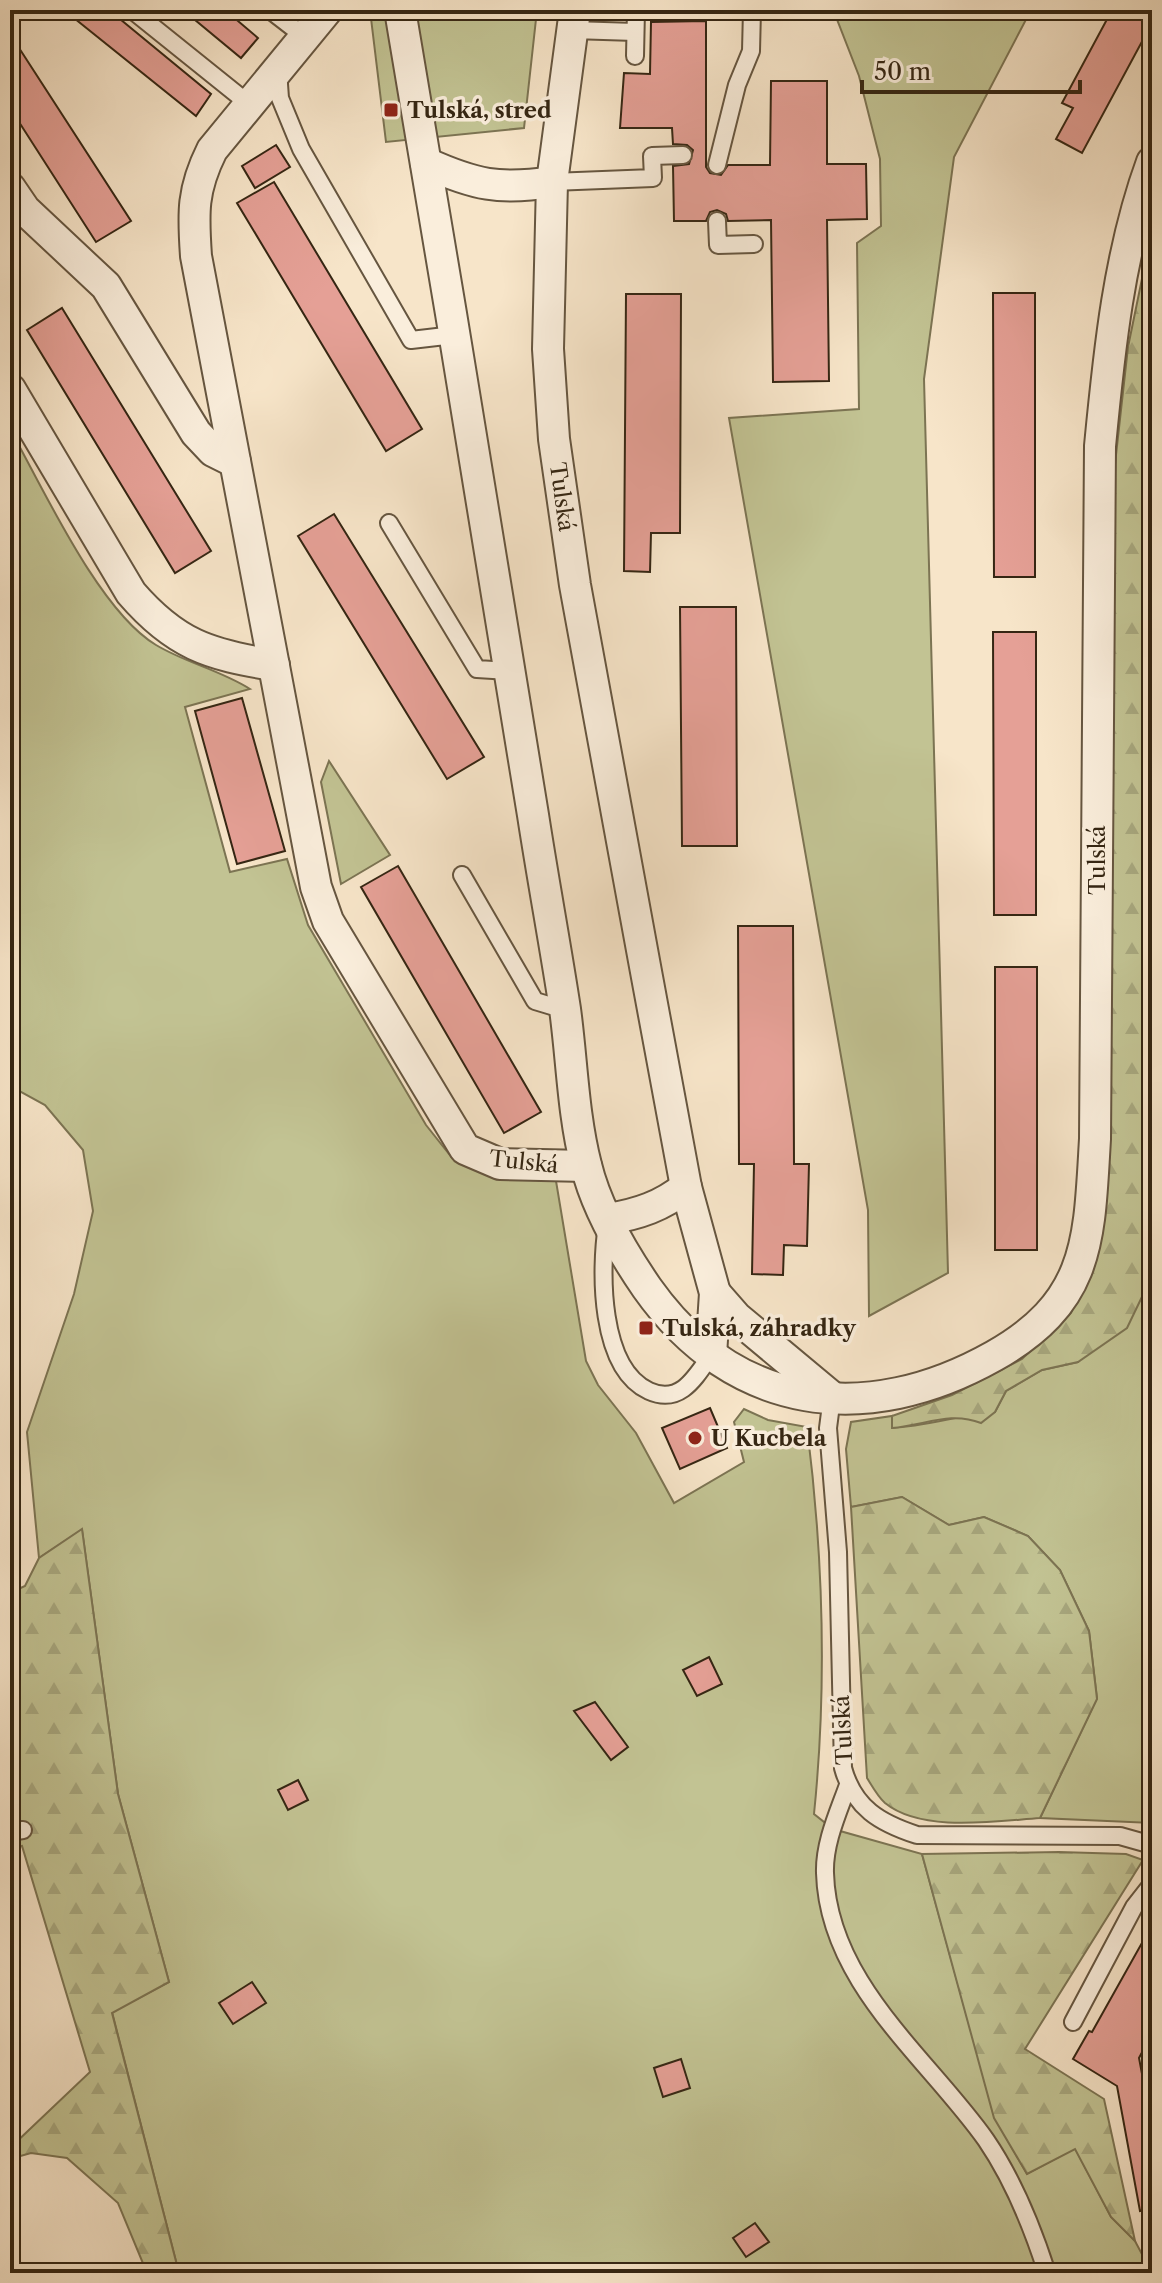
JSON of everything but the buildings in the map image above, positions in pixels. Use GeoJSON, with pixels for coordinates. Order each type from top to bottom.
{"type":"FeatureCollection","features":[{"type":"Feature","properties":{"kind":"street","name":"Tulská"},"geometry":{"type":"LineString","coordinates":[[327,10],[212,150],[199,175],[193,201],[196,256],[321,904],[453,1134],[465,1149],[500,1164],[586,1166]]}},
{"type":"Feature","properties":{"kind":"street","name":"Tulská"},"geometry":{"type":"LineString","coordinates":[[400,10],[565,1010],[586,1166],[608,1219],[660,1305],[711,1355],[766,1387],[832,1397],[906,1392],[935,1384],[996,1355],[1051,1313],[1070,1289],[1083,1257],[1091,1209],[1095,1139],[1100,446],[1107,365],[1123,277],[1152,162]]}},
{"type":"Feature","properties":{"kind":"street","name":"Tulská"},"geometry":{"type":"LineString","coordinates":[[573,20],[552,182],[548,363],[563,504],[686,1187],[715,1293],[711,1355]]}},
{"type":"Feature","properties":{"kind":"street"},"geometry":{"type":"LineString","coordinates":[[426,163],[466,181],[491,187],[552,182]]}},
{"type":"Feature","properties":{"kind":"street"},"geometry":{"type":"LineString","coordinates":[[10,188],[25,210],[106,286],[196,433],[213,451],[235,462]]}},
{"type":"Feature","properties":{"kind":"street"},"geometry":{"type":"LineString","coordinates":[[10,389],[131,593],[147,613],[169,632],[193,646],[222,657],[274,665]]}},
{"type":"Feature","properties":{"kind":"street"},"geometry":{"type":"LineString","coordinates":[[608,1219],[638,1214],[667,1202],[686,1187]]}},
{"type":"Feature","properties":{"kind":"street","name":"Tulská"},"geometry":{"type":"LineString","coordinates":[[715,1293],[736,1317],[832,1397]]}},
{"type":"Feature","properties":{"kind":"lane"},"geometry":{"type":"LineString","coordinates":[[132,10],[249,104]]}},
{"type":"Feature","properties":{"kind":"lane"},"geometry":{"type":"LineString","coordinates":[[270,10],[305,37]]}},
{"type":"Feature","properties":{"kind":"lane"},"geometry":{"type":"LineString","coordinates":[[635,56],[636,10]]}},
{"type":"Feature","properties":{"kind":"lane"},"geometry":{"type":"LineString","coordinates":[[717,165],[737,85],[751,51],[752,10]]}},
{"type":"Feature","properties":{"kind":"lane"},"geometry":{"type":"LineString","coordinates":[[573,20],[635,32]]}},
{"type":"Feature","properties":{"kind":"lane"},"geometry":{"type":"LineString","coordinates":[[278,69],[280,98],[301,149],[411,340],[454,335]]}},
{"type":"Feature","properties":{"kind":"lane"},"geometry":{"type":"LineString","coordinates":[[552,182],[653,178],[652,156],[683,155]]}},
{"type":"Feature","properties":{"kind":"lane"},"geometry":{"type":"LineString","coordinates":[[717,221],[718,245],[754,244]]}},
{"type":"Feature","properties":{"kind":"lane"},"geometry":{"type":"LineString","coordinates":[[389,523],[477,669],[509,671]]}},
{"type":"Feature","properties":{"kind":"lane"},"geometry":{"type":"LineString","coordinates":[[462,875],[535,1001],[565,1010]]}},
{"type":"Feature","properties":{"kind":"lane"},"geometry":{"type":"LineString","coordinates":[[608,1219],[602,1261],[612,1344],[629,1377],[644,1389],[661,1396],[675,1395],[689,1386],[711,1355]]}},
{"type":"Feature","properties":{"kind":"lane","name":"Tulská"},"geometry":{"type":"LineString","coordinates":[[832,1397],[828,1428],[838,1552],[842,1746],[848,1785],[872,1816],[917,1835],[1120,1836],[1152,1845]]}},
{"type":"Feature","properties":{"kind":"lane"},"geometry":{"type":"LineString","coordinates":[[848,1785],[826,1851],[824,1875],[841,1942],[859,1981],[984,2138],[1009,2175],[1047,2273]]}},
{"type":"Feature","properties":{"kind":"lane"},"geometry":{"type":"LineString","coordinates":[[1073,2022],[1134,1907],[1152,1884]]}},
{"type":"Feature","properties":{"kind":"green space"},"geometry":{"type":"Polygon","coordinates":[[[370,10],[537,10],[524,128],[386,142],[370,10]]]}},
{"type":"Feature","properties":{"kind":"green space"},"geometry":{"type":"Polygon","coordinates":[[[797,10],[1031,10],[954,157],[924,379],[948,1273],[869,1316],[868,1210],[729,418],[859,409],[857,243],[881,226],[880,159],[859,76],[836,17],[797,10]]]}},
{"type":"Feature","properties":{"kind":"green space"},"geometry":{"type":"Polygon","coordinates":[[[1152,230],[1146,667],[1152,799],[1152,1276],[1127,1328],[1078,1362],[1042,1370],[1006,1391],[995,1412],[981,1423],[959,1418],[892,1428],[892,1416],[952,1395],[1022,1359],[1071,1313],[1096,1255],[1114,473],[1128,347],[1152,230]]]}},
{"type":"Feature","properties":{"kind":"green space"},"geometry":{"type":"Polygon","coordinates":[[[1152,412],[1152,799],[1146,667],[1147,505],[1152,412]]]}},
{"type":"Feature","properties":{"kind":"green space"},"geometry":{"type":"Polygon","coordinates":[[[10,429],[93,577],[135,628],[167,651],[250,689],[185,707],[230,872],[287,859],[308,925],[426,1125],[453,1159],[497,1178],[556,1181],[586,1361],[598,1385],[636,1433],[674,1503],[744,1462],[734,1422],[744,1409],[768,1420],[807,1427],[817,1523],[822,1669],[814,1814],[833,1829],[922,1854],[995,2118],[1027,2174],[1075,2148],[1111,2217],[1135,2241],[1152,2273],[179,2273],[112,2012],[169,1982],[118,1794],[82,1530],[39,1558],[27,1432],[74,1294],[93,1211],[83,1150],[45,1105],[10,1086],[10,429]]]}},
{"type":"Feature","properties":{"kind":"green space"},"geometry":{"type":"Polygon","coordinates":[[[329,761],[390,855],[341,884],[321,782],[329,761]]]}},
{"type":"Feature","properties":{"kind":"green space"},"geometry":{"type":"Polygon","coordinates":[[[1152,1276],[1152,1343],[1149,1347],[1152,1363],[1152,1823],[1040,1818],[1097,1698],[1089,1631],[1060,1570],[1028,1536],[984,1517],[949,1525],[902,1497],[851,1507],[846,1449],[851,1422],[892,1416],[892,1428],[995,1412],[1006,1391],[1042,1370],[1078,1362],[1152,1276]]]}},
{"type":"Feature","properties":{"kind":"green space"},"geometry":{"type":"Polygon","coordinates":[[[902,1497],[949,1525],[984,1517],[1028,1536],[1060,1570],[1089,1631],[1097,1699],[1040,1818],[960,1823],[919,1818],[885,1803],[867,1778],[851,1507],[902,1497]]]}},
{"type":"Feature","properties":{"kind":"green space"},"geometry":{"type":"Polygon","coordinates":[[[82,1529],[118,1794],[169,1982],[112,2013],[179,2273],[147,2273],[118,2203],[67,2158],[31,2153],[10,2159],[10,2148],[90,2072],[22,1846],[10,1848],[10,1593],[25,1586],[39,1558],[82,1529]]]}},
{"type":"Feature","properties":{"kind":"green space"},"geometry":{"type":"Polygon","coordinates":[[[922,1854],[1126,1854],[1143,1860],[1025,2049],[1104,2099],[1135,2241],[1111,2217],[1075,2149],[1027,2174],[994,2118],[922,1854]]]}},
{"type":"Feature","properties":{"kind":"place","name":"Tulská, stred"},"geometry":{"type":"Point","coordinates":[391,110]}},
{"type":"Feature","properties":{"kind":"place","name":"Tulská, záhradky"},"geometry":{"type":"Point","coordinates":[646,1328]}},
{"type":"Feature","properties":{"kind":"place","name":"U Kucbela"},"geometry":{"type":"Point","coordinates":[695,1438]}}]}
